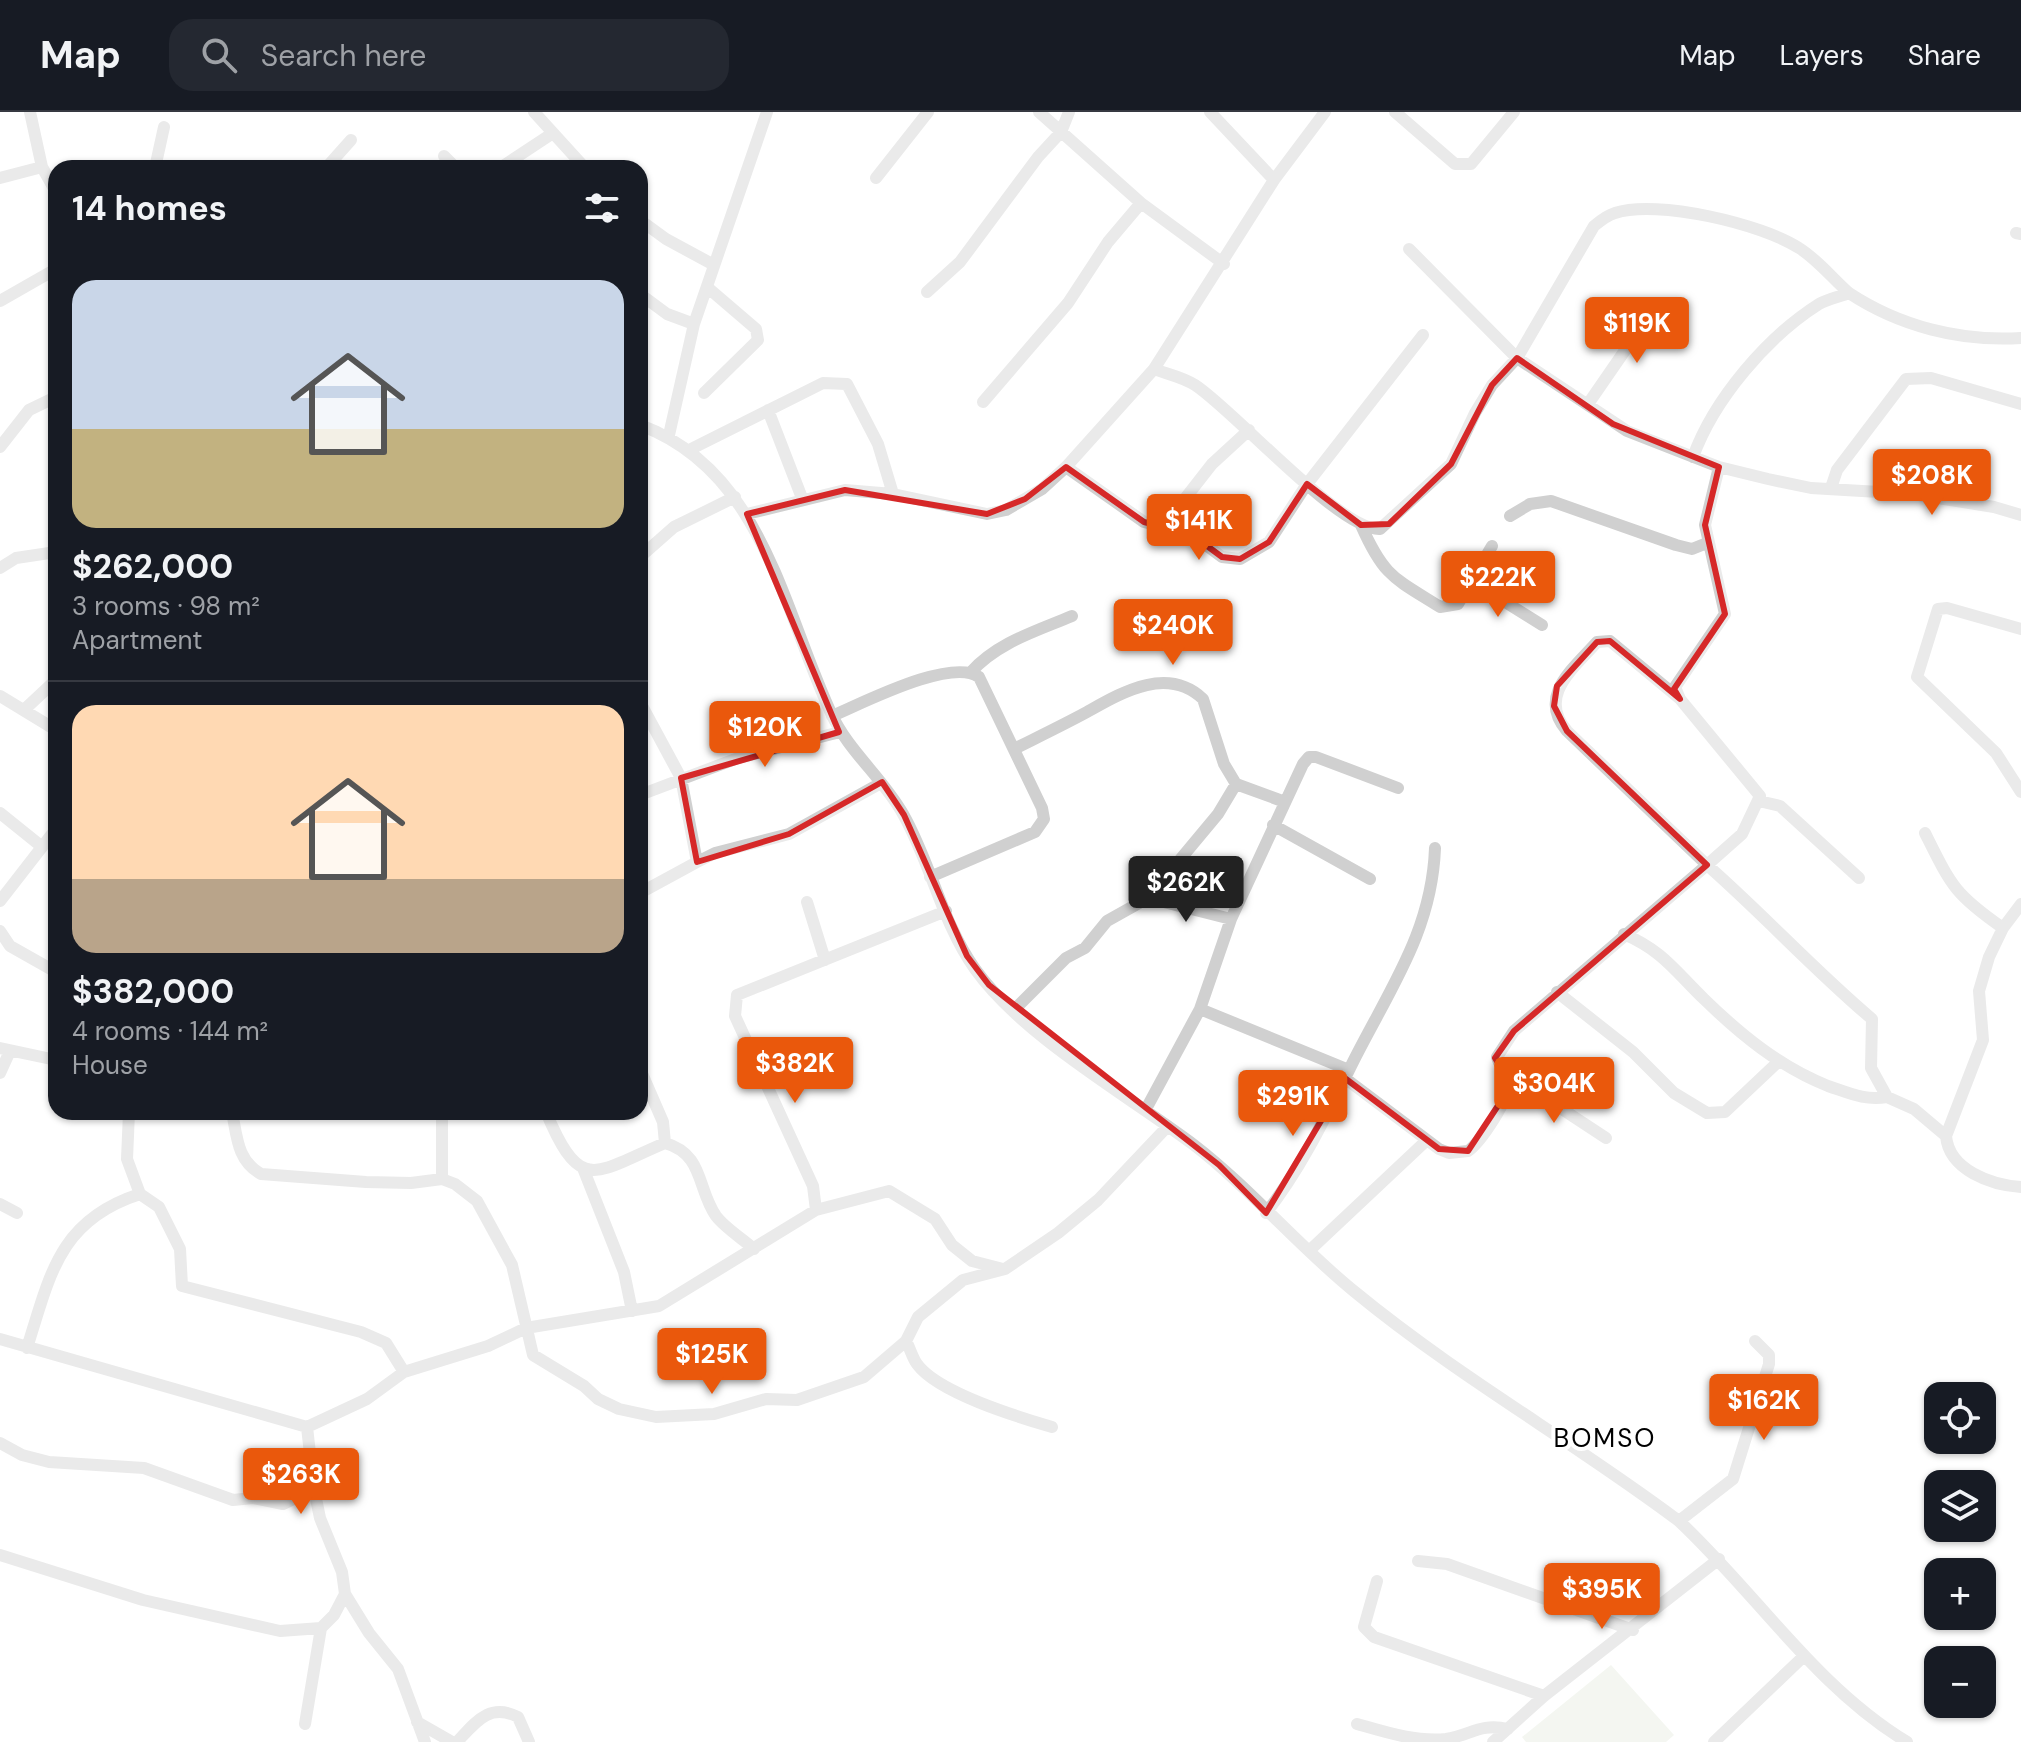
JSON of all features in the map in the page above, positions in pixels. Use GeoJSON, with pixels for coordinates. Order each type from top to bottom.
{"type":"FeatureCollection","features":[{"type":"Feature","properties":{"kind":"street"},"geometry":{"type":"LineString","coordinates":[[30,112],[42,167],[48,178]]}},
{"type":"Feature","properties":{"kind":"street"},"geometry":{"type":"LineString","coordinates":[[534,112],[578,160]]}},
{"type":"Feature","properties":{"kind":"street"},"geometry":{"type":"LineString","coordinates":[[669,435],[694,324],[767,112]]}},
{"type":"Feature","properties":{"kind":"street"},"geometry":{"type":"LineString","coordinates":[[876,178],[928,112]]}},
{"type":"Feature","properties":{"kind":"street"},"geometry":{"type":"LineString","coordinates":[[1039,112],[1141,203],[1224,264]]}},
{"type":"Feature","properties":{"kind":"street"},"geometry":{"type":"LineString","coordinates":[[927,292],[960,262],[1038,157],[1061,132],[1069,112]]}},
{"type":"Feature","properties":{"kind":"street"},"geometry":{"type":"LineString","coordinates":[[1210,112],[1274,180]]}},
{"type":"Feature","properties":{"kind":"street"},"geometry":{"type":"LineString","coordinates":[[747,514],[802,498],[845,490],[893,494],[987,514],[1006,510],[1025,499],[1066,467],[1154,369],[1224,264],[1274,180],[1325,112]]}},
{"type":"Feature","properties":{"kind":"street"},"geometry":{"type":"LineString","coordinates":[[1395,112],[1455,164],[1471,164],[1514,112]]}},
{"type":"Feature","properties":{"kind":"street"},"geometry":{"type":"LineString","coordinates":[[157,160],[164,127]]}},
{"type":"Feature","properties":{"kind":"street"},"geometry":{"type":"LineString","coordinates":[[512,160],[553,133]]}},
{"type":"Feature","properties":{"kind":"street"},"geometry":{"type":"LineString","coordinates":[[333,160],[351,140]]}},
{"type":"Feature","properties":{"kind":"street"},"geometry":{"type":"LineString","coordinates":[[444,156],[448,160]]}},
{"type":"Feature","properties":{"kind":"street"},"geometry":{"type":"LineString","coordinates":[[0,178],[42,167]]}},
{"type":"Feature","properties":{"kind":"street"},"geometry":{"type":"LineString","coordinates":[[983,402],[1068,303],[1108,242],[1141,203]]}},
{"type":"Feature","properties":{"kind":"street"},"geometry":{"type":"LineString","coordinates":[[1154,369],[1192,383],[1307,484],[1361,525],[1380,529],[1451,464],[1492,385],[1517,358],[1594,226],[1615,213],[1641,210],[1733,220],[1764,230],[1801,249],[1849,293],[1873,309],[1919,328],[2021,338]]}},
{"type":"Feature","properties":{"kind":"street"},"geometry":{"type":"LineString","coordinates":[[648,226],[714,265]]}},
{"type":"Feature","properties":{"kind":"street"},"geometry":{"type":"LineString","coordinates":[[1409,249],[1517,358],[1613,424],[1719,467],[1811,488],[1913,494],[1994,507],[2021,515]]}},
{"type":"Feature","properties":{"kind":"street"},"geometry":{"type":"LineString","coordinates":[[0,301],[48,274]]}},
{"type":"Feature","properties":{"kind":"street"},"geometry":{"type":"LineString","coordinates":[[704,393],[758,340],[756,329],[707,287]]}},
{"type":"Feature","properties":{"kind":"street"},"geometry":{"type":"LineString","coordinates":[[1693,457],[1711,419],[1774,341],[1819,304],[1849,293]]}},
{"type":"Feature","properties":{"kind":"street"},"geometry":{"type":"LineString","coordinates":[[648,300],[667,314],[694,324]]}},
{"type":"Feature","properties":{"kind":"street"},"geometry":{"type":"LineString","coordinates":[[1588,404],[1657,304]]}},
{"type":"Feature","properties":{"kind":"street"},"geometry":{"type":"LineString","coordinates":[[1066,467],[1126,510],[1162,528],[1191,534],[1222,557],[1240,559],[1269,542],[1307,484],[1423,335]]}},
{"type":"Feature","properties":{"kind":"street"},"geometry":{"type":"LineString","coordinates":[[1831,488],[1837,470],[1906,379],[1931,378],[2021,404]]}},
{"type":"Feature","properties":{"kind":"street"},"geometry":{"type":"LineString","coordinates":[[691,449],[823,383],[847,384],[878,444],[893,494]]}},
{"type":"Feature","properties":{"kind":"street"},"geometry":{"type":"LineString","coordinates":[[0,447],[29,410],[48,401]]}},
{"type":"Feature","properties":{"kind":"street"},"geometry":{"type":"LineString","coordinates":[[768,410],[802,498]]}},
{"type":"Feature","properties":{"kind":"street"},"geometry":{"type":"LineString","coordinates":[[648,428],[669,435],[691,449],[747,514],[782,589],[840,732],[904,815],[930,877],[976,970],[1014,1010],[1219,1165],[1266,1213],[1354,1291],[1393,1321],[1679,1521],[1719,1559],[1803,1657],[1861,1710],[1907,1742]]}},
{"type":"Feature","properties":{"kind":"street"},"geometry":{"type":"LineString","coordinates":[[1162,528],[1212,464],[1249,430]]}},
{"type":"Feature","properties":{"kind":"street"},"geometry":{"type":"LineString","coordinates":[[1680,699],[1675,687],[1717,630],[1725,614],[1719,580],[1707,543],[1706,514],[1719,467]]}},
{"type":"Feature","properties":{"kind":"street"},"geometry":{"type":"LineString","coordinates":[[648,550],[674,527],[735,497]]}},
{"type":"Feature","properties":{"kind":"street"},"geometry":{"type":"LineString","coordinates":[[1510,516],[1530,504],[1551,501],[1676,545],[1692,549],[1707,543]]}},
{"type":"Feature","properties":{"kind":"street"},"geometry":{"type":"LineString","coordinates":[[1361,525],[1378,563],[1393,578],[1440,607],[1458,604],[1492,546]]}},
{"type":"Feature","properties":{"kind":"street"},"geometry":{"type":"LineString","coordinates":[[0,550],[16,558]]}},
{"type":"Feature","properties":{"kind":"street"},"geometry":{"type":"LineString","coordinates":[[0,568],[16,558],[48,553]]}},
{"type":"Feature","properties":{"kind":"street"},"geometry":{"type":"LineString","coordinates":[[1473,582],[1542,625]]}},
{"type":"Feature","properties":{"kind":"street"},"geometry":{"type":"LineString","coordinates":[[2021,629],[1947,608],[1938,609],[1917,677],[1996,753],[2021,792]]}},
{"type":"Feature","properties":{"kind":"street"},"geometry":{"type":"LineString","coordinates":[[971,672],[986,655],[1000,647],[1072,616]]}},
{"type":"Feature","properties":{"kind":"street"},"geometry":{"type":"LineString","coordinates":[[1200,1009],[1347,1074],[1427,1140],[1449,1153],[1460,1153],[1474,1146],[1497,1114],[1509,1086],[1499,1063],[1499,1051],[1514,1031],[1624,934],[1707,865],[1742,834],[1759,801],[1759,792],[1680,699],[1610,641],[1597,642],[1557,686],[1554,706],[1567,731],[1707,865],[1753,905],[1823,979],[1872,1019],[1871,1068],[1887,1097]]}},
{"type":"Feature","properties":{"kind":"street"},"geometry":{"type":"LineString","coordinates":[[832,716],[939,674],[971,672],[979,677],[1044,813],[1040,827],[930,877]]}},
{"type":"Feature","properties":{"kind":"street"},"geometry":{"type":"LineString","coordinates":[[1014,749],[1122,690],[1165,684],[1187,689],[1203,699],[1224,764],[1236,784],[1285,802]]}},
{"type":"Feature","properties":{"kind":"street"},"geometry":{"type":"LineString","coordinates":[[25,709],[48,687]]}},
{"type":"Feature","properties":{"kind":"street"},"geometry":{"type":"LineString","coordinates":[[0,696],[48,725]]}},
{"type":"Feature","properties":{"kind":"street"},"geometry":{"type":"LineString","coordinates":[[648,717],[681,778],[697,862]]}},
{"type":"Feature","properties":{"kind":"street"},"geometry":{"type":"LineString","coordinates":[[648,792],[681,778],[840,732]]}},
{"type":"Feature","properties":{"kind":"street"},"geometry":{"type":"LineString","coordinates":[[1146,1109],[1200,1009],[1231,919],[1273,825],[1309,757],[1398,788]]}},
{"type":"Feature","properties":{"kind":"street"},"geometry":{"type":"LineString","coordinates":[[648,889],[715,853],[789,834],[881,783]]}},
{"type":"Feature","properties":{"kind":"street"},"geometry":{"type":"LineString","coordinates":[[1014,1010],[1066,958],[1085,948],[1107,921],[1148,898],[1218,814],[1236,784]]}},
{"type":"Feature","properties":{"kind":"street"},"geometry":{"type":"LineString","coordinates":[[1759,801],[1780,806],[1859,878]]}},
{"type":"Feature","properties":{"kind":"street"},"geometry":{"type":"LineString","coordinates":[[0,813],[41,846]]}},
{"type":"Feature","properties":{"kind":"street"},"geometry":{"type":"LineString","coordinates":[[1273,825],[1370,879]]}},
{"type":"Feature","properties":{"kind":"street"},"geometry":{"type":"LineString","coordinates":[[1925,833],[1952,888],[2003,928]]}},
{"type":"Feature","properties":{"kind":"street"},"geometry":{"type":"LineString","coordinates":[[0,901],[48,838]]}},
{"type":"Feature","properties":{"kind":"street"},"geometry":{"type":"LineString","coordinates":[[1266,1213],[1299,1165],[1419,931],[1434,888],[1435,848]]}},
{"type":"Feature","properties":{"kind":"street"},"geometry":{"type":"LineString","coordinates":[[1148,898],[1231,919]]}},
{"type":"Feature","properties":{"kind":"street"},"geometry":{"type":"LineString","coordinates":[[807,902],[825,960]]}},
{"type":"Feature","properties":{"kind":"street"},"geometry":{"type":"LineString","coordinates":[[1946,1136],[1978,1058],[1983,1025],[1979,991],[2003,928],[2021,904]]}},
{"type":"Feature","properties":{"kind":"street"},"geometry":{"type":"LineString","coordinates":[[816,1210],[813,1186],[733,1009],[737,995],[946,911]]}},
{"type":"Feature","properties":{"kind":"street"},"geometry":{"type":"LineString","coordinates":[[0,931],[10,946],[48,967]]}},
{"type":"Feature","properties":{"kind":"street"},"geometry":{"type":"LineString","coordinates":[[1624,934],[1665,956],[1722,1017],[1778,1062],[1801,1075],[1869,1100],[1887,1097],[1914,1109],[1946,1136],[1950,1152],[1968,1170],[1990,1182],[2021,1187]]}},
{"type":"Feature","properties":{"kind":"street"},"geometry":{"type":"LineString","coordinates":[[1557,992],[1633,1052],[1674,1093],[1707,1113],[1725,1112],[1778,1062]]}},
{"type":"Feature","properties":{"kind":"street"},"geometry":{"type":"LineString","coordinates":[[0,1073],[5,1049],[48,1058]]}},
{"type":"Feature","properties":{"kind":"street"},"geometry":{"type":"LineString","coordinates":[[1509,1086],[1530,1088],[1606,1138]]}},
{"type":"Feature","properties":{"kind":"street"},"geometry":{"type":"LineString","coordinates":[[648,1087],[663,1122],[665,1143]]}},
{"type":"Feature","properties":{"kind":"street"},"geometry":{"type":"LineString","coordinates":[[129,1120],[127,1159],[140,1194],[159,1207],[180,1249],[182,1286],[361,1332],[386,1343],[404,1372]]}},
{"type":"Feature","properties":{"kind":"street"},"geometry":{"type":"LineString","coordinates":[[234,1120],[242,1157],[249,1168],[261,1174],[376,1182],[442,1179],[455,1184],[477,1201],[518,1278],[533,1355],[584,1386],[598,1399],[656,1417],[714,1414],[766,1399],[797,1400],[864,1377],[906,1341],[918,1317],[963,1280],[1005,1269],[1035,1252],[1098,1200],[1168,1126]]}},
{"type":"Feature","properties":{"kind":"street"},"geometry":{"type":"LineString","coordinates":[[442,1120],[442,1179]]}},
{"type":"Feature","properties":{"kind":"street"},"geometry":{"type":"LineString","coordinates":[[549,1120],[562,1150],[571,1161],[598,1171],[665,1143]]}},
{"type":"Feature","properties":{"kind":"street"},"geometry":{"type":"LineString","coordinates":[[1310,1250],[1427,1140]]}},
{"type":"Feature","properties":{"kind":"street"},"geometry":{"type":"LineString","coordinates":[[665,1143],[693,1160],[718,1220],[754,1249]]}},
{"type":"Feature","properties":{"kind":"street"},"geometry":{"type":"LineString","coordinates":[[583,1168],[619,1260],[632,1311]]}},
{"type":"Feature","properties":{"kind":"street"},"geometry":{"type":"LineString","coordinates":[[0,1339],[151,1379],[307,1427],[367,1399],[404,1372],[488,1346],[526,1328],[659,1306],[816,1210],[889,1191],[935,1219],[952,1245],[972,1261],[1005,1269]]}},
{"type":"Feature","properties":{"kind":"street"},"geometry":{"type":"LineString","coordinates":[[27,1348],[50,1277],[77,1229],[114,1203],[140,1194]]}},
{"type":"Feature","properties":{"kind":"street"},"geometry":{"type":"LineString","coordinates":[[0,1204],[17,1213]]}},
{"type":"Feature","properties":{"kind":"street"},"geometry":{"type":"LineString","coordinates":[[906,1341],[917,1365],[943,1383],[998,1411],[1052,1427]]}},
{"type":"Feature","properties":{"kind":"street"},"geometry":{"type":"LineString","coordinates":[[1679,1521],[1733,1479],[1769,1364],[1769,1355],[1755,1341]]}},
{"type":"Feature","properties":{"kind":"street"},"geometry":{"type":"LineString","coordinates":[[307,1427],[320,1518],[342,1572],[345,1594],[369,1633],[398,1669],[425,1742]]}},
{"type":"Feature","properties":{"kind":"street"},"geometry":{"type":"LineString","coordinates":[[0,1443],[22,1455],[49,1462],[144,1468],[233,1500],[253,1498],[283,1504],[314,1489]]}},
{"type":"Feature","properties":{"kind":"street"},"geometry":{"type":"LineString","coordinates":[[0,1555],[143,1600],[280,1631],[321,1628]]}},
{"type":"Feature","properties":{"kind":"street"},"geometry":{"type":"LineString","coordinates":[[1493,1742],[1544,1696],[1633,1630],[1719,1559]]}},
{"type":"Feature","properties":{"kind":"street"},"geometry":{"type":"LineString","coordinates":[[1418,1561],[1447,1564],[1633,1630]]}},
{"type":"Feature","properties":{"kind":"street"},"geometry":{"type":"LineString","coordinates":[[1377,1581],[1364,1627],[1374,1637],[1544,1696]]}},
{"type":"Feature","properties":{"kind":"street"},"geometry":{"type":"LineString","coordinates":[[305,1724],[321,1628],[334,1615],[345,1594]]}},
{"type":"Feature","properties":{"kind":"street"},"geometry":{"type":"LineString","coordinates":[[1714,1742],[1803,1657]]}},
{"type":"Feature","properties":{"kind":"street"},"geometry":{"type":"LineString","coordinates":[[417,1722],[455,1742],[480,1717],[498,1711],[518,1717],[529,1742]]}},
{"type":"Feature","properties":{"kind":"street"},"geometry":{"type":"LineString","coordinates":[[1357,1724],[1425,1741],[1448,1739],[1488,1725],[1508,1729]]}},
{"type":"Feature","properties":{"kind":"highlighted area"},"geometry":{"type":"Polygon","coordinates":[[[1517,358],[1613,424],[1719,467],[1705,525],[1725,614],[1674,689],[1680,699],[1610,641],[1597,642],[1557,686],[1554,706],[1567,731],[1707,865],[1514,1031],[1495,1058],[1509,1081],[1507,1092],[1468,1151],[1439,1149],[1346,1079],[1266,1213],[1219,1165],[989,985],[967,956],[904,815],[882,782],[789,834],[697,862],[681,778],[839,732],[747,514],[845,490],[987,514],[1025,499],[1066,467],[1144,522],[1191,534],[1222,557],[1240,559],[1269,542],[1307,484],[1361,525],[1389,524],[1451,464],[1492,385],[1517,358]]]}},
{"type":"Feature","properties":{"kind":"shaded area"},"geometry":{"type":"Polygon","coordinates":[[[1611,1665],[1674,1735],[1666,1742],[1526,1742],[1522,1737],[1611,1665]]]}},
{"type":"Feature","properties":{"kind":"district","name":"BOMSO"},"geometry":{"type":"Point","coordinates":[1605,1438]}}]}
